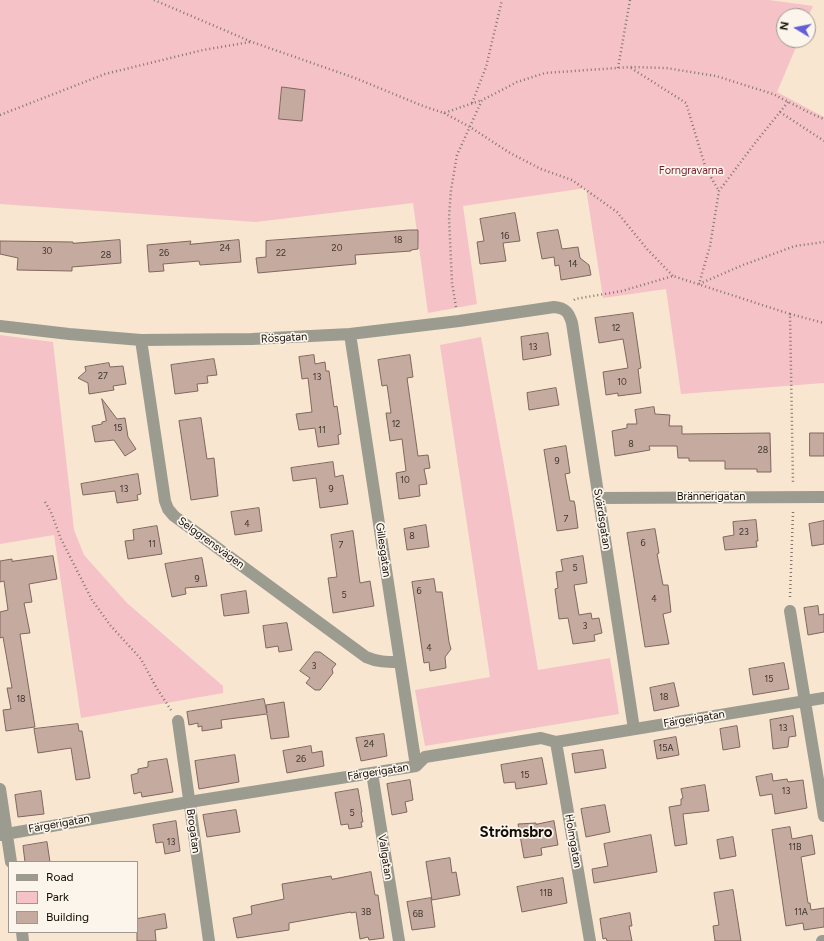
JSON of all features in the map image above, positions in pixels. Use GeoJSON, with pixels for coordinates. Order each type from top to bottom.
{"type":"FeatureCollection","features":[{"type":"Feature","properties":{"kind":"street","name":"Rösgatan"},"geometry":{"type":"LineString","coordinates":[[0,326],[141,340],[252,339],[350,334],[459,321],[554,307],[566,310]]}},
{"type":"Feature","properties":{"kind":"street","name":"Svärdsgatan"},"geometry":{"type":"LineString","coordinates":[[566,310],[569,312],[572,323],[634,729]]}},
{"type":"Feature","properties":{"kind":"street","name":"Gillesgatan"},"geometry":{"type":"LineString","coordinates":[[350,334],[416,766]]}},
{"type":"Feature","properties":{"kind":"street","name":"Selggrensvägen"},"geometry":{"type":"LineString","coordinates":[[141,340],[165,501],[168,509],[174,516],[366,657],[374,661],[399,662]]}},
{"type":"Feature","properties":{"kind":"street","name":"Brännerigatan"},"geometry":{"type":"LineString","coordinates":[[599,498],[824,497]]}},
{"type":"Feature","properties":{"kind":"street"},"geometry":{"type":"LineString","coordinates":[[790,611],[824,816]]}},
{"type":"Feature","properties":{"kind":"street","name":"Färgerigatan"},"geometry":{"type":"LineString","coordinates":[[3,834],[188,802],[416,766],[425,757],[541,738],[556,742],[824,698]]}},
{"type":"Feature","properties":{"kind":"street","name":"Brogatan"},"geometry":{"type":"LineString","coordinates":[[178,721],[188,802],[209,941]]}},
{"type":"Feature","properties":{"kind":"street","name":"Holmgatan"},"geometry":{"type":"LineString","coordinates":[[556,742],[590,941]]}},
{"type":"Feature","properties":{"kind":"street","name":"Vallgatan"},"geometry":{"type":"LineString","coordinates":[[372,773],[399,941]]}},
{"type":"Feature","properties":{"kind":"street"},"geometry":{"type":"LineString","coordinates":[[0,789],[3,834],[11,861]]}},
{"type":"Feature","properties":{"kind":"path"},"geometry":{"type":"LineString","coordinates":[[154,0],[252,42],[355,78],[444,113],[470,127],[510,153],[541,169],[572,180],[617,212],[647,249],[673,276],[790,314],[824,323]]}},
{"type":"Feature","properties":{"kind":"path"},"geometry":{"type":"LineString","coordinates":[[472,103],[486,67],[502,0]]}},
{"type":"Feature","properties":{"kind":"path"},"geometry":{"type":"LineString","coordinates":[[618,68],[630,0]]}},
{"type":"Feature","properties":{"kind":"path"},"geometry":{"type":"LineString","coordinates":[[0,115],[105,74],[203,50],[252,42]]}},
{"type":"Feature","properties":{"kind":"path"},"geometry":{"type":"LineString","coordinates":[[444,113],[482,100],[517,82],[545,73],[631,67],[666,68],[716,76],[773,94],[824,120]]}},
{"type":"Feature","properties":{"kind":"path"},"geometry":{"type":"LineString","coordinates":[[631,67],[686,103],[706,169],[719,191]]}},
{"type":"Feature","properties":{"kind":"path"},"geometry":{"type":"LineString","coordinates":[[459,321],[452,283],[449,217],[451,190],[457,155],[482,100]]}},
{"type":"Feature","properties":{"kind":"path"},"geometry":{"type":"LineString","coordinates":[[699,284],[710,246],[719,191],[788,102]]}},
{"type":"Feature","properties":{"kind":"path"},"geometry":{"type":"LineString","coordinates":[[780,112],[824,140]]}},
{"type":"Feature","properties":{"kind":"path"},"geometry":{"type":"LineString","coordinates":[[699,284],[743,264],[795,246],[824,242]]}},
{"type":"Feature","properties":{"kind":"path"},"geometry":{"type":"LineString","coordinates":[[566,310],[575,299],[622,291],[673,276]]}},
{"type":"Feature","properties":{"kind":"path"},"geometry":{"type":"LineString","coordinates":[[790,314],[793,497],[790,611]]}},
{"type":"Feature","properties":{"kind":"path"},"geometry":{"type":"LineString","coordinates":[[45,502],[51,512],[61,539],[92,600],[110,625],[141,659],[156,687],[178,721]]}},
{"type":"Feature","properties":{"kind":"green space","name":"Forngravarna"},"geometry":{"type":"Polygon","coordinates":[[[0,0],[769,0],[813,6],[812,8],[776,8],[776,48],[796,48],[777,92],[824,117],[824,383],[681,394],[666,289],[603,298],[586,188],[463,206],[477,304],[428,313],[413,203],[256,222],[0,204],[0,0]]]}},
{"type":"Feature","properties":{"kind":"green space"},"geometry":{"type":"Polygon","coordinates":[[[0,335],[53,342],[74,530],[84,555],[127,603],[223,686],[223,693],[81,718],[54,535],[0,544],[0,335]]]}},
{"type":"Feature","properties":{"kind":"green space"},"geometry":{"type":"Polygon","coordinates":[[[481,337],[538,670],[610,658],[619,714],[425,746],[415,690],[490,677],[440,345],[481,337]]]}},
{"type":"Feature","properties":{"kind":"building"},"geometry":{"type":"Polygon","coordinates":[[[282,87],[305,90],[302,121],[279,119],[282,87]]]}},
{"type":"Feature","properties":{"kind":"building"},"geometry":{"type":"Polygon","coordinates":[[[515,213],[520,241],[503,243],[506,261],[480,264],[477,242],[484,241],[480,219],[515,213]]]}},
{"type":"Feature","properties":{"kind":"building"},"geometry":{"type":"Polygon","coordinates":[[[418,230],[418,249],[411,251],[355,255],[356,264],[258,273],[256,258],[266,257],[266,241],[418,230]]]}},
{"type":"Feature","properties":{"kind":"building"},"geometry":{"type":"Polygon","coordinates":[[[558,230],[562,249],[578,247],[580,258],[589,265],[591,275],[561,280],[559,265],[555,266],[554,257],[542,259],[537,233],[558,230]]]}},
{"type":"Feature","properties":{"kind":"building"},"geometry":{"type":"Polygon","coordinates":[[[120,240],[121,263],[72,267],[72,271],[17,270],[18,258],[0,254],[0,241],[73,243],[120,240]]]}},
{"type":"Feature","properties":{"kind":"building"},"geometry":{"type":"Polygon","coordinates":[[[239,240],[241,262],[200,265],[199,261],[163,264],[164,271],[149,272],[147,245],[191,241],[190,244],[239,240]]]}},
{"type":"Feature","properties":{"kind":"building"},"geometry":{"type":"Polygon","coordinates":[[[633,313],[641,368],[638,369],[641,393],[618,396],[618,393],[606,395],[603,372],[628,368],[623,339],[599,343],[595,318],[633,313]]]}},
{"type":"Feature","properties":{"kind":"building"},"geometry":{"type":"Polygon","coordinates":[[[548,333],[551,355],[523,360],[521,337],[548,333]]]}},
{"type":"Feature","properties":{"kind":"building"},"geometry":{"type":"Polygon","coordinates":[[[314,355],[315,364],[325,362],[326,371],[329,371],[334,407],[337,406],[341,434],[338,435],[339,444],[318,447],[315,428],[299,430],[296,414],[312,412],[308,378],[302,379],[299,357],[314,355]]]}},
{"type":"Feature","properties":{"kind":"building"},"geometry":{"type":"Polygon","coordinates":[[[410,355],[413,377],[407,378],[418,456],[428,455],[430,468],[424,469],[427,484],[419,485],[420,496],[399,499],[396,473],[406,471],[402,439],[390,441],[386,413],[391,413],[387,385],[382,386],[378,360],[410,355]]]}},
{"type":"Feature","properties":{"kind":"building"},"geometry":{"type":"Polygon","coordinates":[[[214,359],[217,375],[207,376],[208,383],[197,384],[198,391],[175,394],[171,365],[214,359]]]}},
{"type":"Feature","properties":{"kind":"building"},"geometry":{"type":"Polygon","coordinates":[[[109,363],[110,367],[123,366],[126,384],[113,386],[114,390],[89,394],[88,383],[78,378],[86,371],[85,367],[109,363]]]}},
{"type":"Feature","properties":{"kind":"building"},"geometry":{"type":"Polygon","coordinates":[[[556,388],[559,405],[529,410],[527,393],[556,388]]]}},
{"type":"Feature","properties":{"kind":"building"},"geometry":{"type":"Polygon","coordinates":[[[102,399],[117,419],[125,418],[128,437],[136,449],[125,456],[114,440],[95,442],[92,426],[102,424],[102,422],[106,421],[102,399]]]}},
{"type":"Feature","properties":{"kind":"building"},"geometry":{"type":"Polygon","coordinates":[[[654,407],[655,414],[670,415],[669,426],[682,426],[682,434],[770,433],[771,472],[757,472],[757,469],[725,469],[725,461],[689,461],[689,458],[678,458],[677,446],[649,446],[650,450],[615,456],[612,431],[627,428],[627,424],[637,424],[635,410],[654,407]]]}},
{"type":"Feature","properties":{"kind":"building"},"geometry":{"type":"Polygon","coordinates":[[[201,418],[207,459],[214,458],[218,496],[191,500],[179,421],[201,418]]]}},
{"type":"Feature","properties":{"kind":"building"},"geometry":{"type":"Polygon","coordinates":[[[810,433],[824,433],[824,456],[810,456],[810,433]]]}},
{"type":"Feature","properties":{"kind":"building"},"geometry":{"type":"Polygon","coordinates":[[[566,446],[570,473],[565,474],[570,501],[574,501],[575,505],[578,528],[557,531],[544,450],[566,446]]]}},
{"type":"Feature","properties":{"kind":"building"},"geometry":{"type":"Polygon","coordinates":[[[333,462],[335,477],[343,475],[348,504],[320,508],[316,478],[293,481],[291,468],[333,462]]]}},
{"type":"Feature","properties":{"kind":"building"},"geometry":{"type":"Polygon","coordinates":[[[138,474],[141,494],[137,495],[138,500],[117,503],[115,491],[83,495],[81,484],[138,474]]]}},
{"type":"Feature","properties":{"kind":"building"},"geometry":{"type":"Polygon","coordinates":[[[259,508],[262,531],[235,535],[231,512],[259,508]]]}},
{"type":"Feature","properties":{"kind":"building"},"geometry":{"type":"Polygon","coordinates":[[[756,520],[758,541],[756,541],[757,547],[725,550],[723,537],[734,535],[733,522],[756,520]]]}},
{"type":"Feature","properties":{"kind":"building"},"geometry":{"type":"Polygon","coordinates":[[[824,521],[824,544],[812,546],[809,524],[824,521]]]}},
{"type":"Feature","properties":{"kind":"building"},"geometry":{"type":"Polygon","coordinates":[[[426,525],[429,547],[407,550],[404,529],[426,525]]]}},
{"type":"Feature","properties":{"kind":"building"},"geometry":{"type":"Polygon","coordinates":[[[157,526],[162,554],[128,559],[125,541],[134,540],[133,530],[157,526]]]}},
{"type":"Feature","properties":{"kind":"building"},"geometry":{"type":"Polygon","coordinates":[[[655,529],[659,553],[657,554],[663,585],[668,585],[671,612],[663,614],[669,644],[645,647],[627,533],[655,529]]]}},
{"type":"Feature","properties":{"kind":"building"},"geometry":{"type":"Polygon","coordinates":[[[353,531],[360,583],[370,581],[374,606],[333,613],[328,578],[337,577],[331,535],[353,531]]]}},
{"type":"Feature","properties":{"kind":"building"},"geometry":{"type":"Polygon","coordinates":[[[53,556],[57,579],[29,584],[32,602],[24,603],[30,633],[20,634],[35,727],[6,731],[3,710],[11,709],[7,688],[12,688],[3,637],[0,638],[0,612],[8,610],[4,581],[0,582],[0,561],[53,556]]]}},
{"type":"Feature","properties":{"kind":"building"},"geometry":{"type":"Polygon","coordinates":[[[583,556],[587,583],[574,585],[579,615],[591,613],[592,619],[599,618],[602,633],[594,635],[595,641],[573,644],[568,618],[559,619],[555,589],[558,588],[556,572],[563,571],[561,560],[583,556]]]}},
{"type":"Feature","properties":{"kind":"building"},"geometry":{"type":"Polygon","coordinates":[[[202,558],[207,586],[185,588],[186,594],[172,597],[165,564],[202,558]]]}},
{"type":"Feature","properties":{"kind":"building"},"geometry":{"type":"Polygon","coordinates":[[[434,579],[436,592],[442,592],[451,649],[445,657],[446,668],[430,671],[429,662],[424,663],[412,582],[434,579]]]}},
{"type":"Feature","properties":{"kind":"building"},"geometry":{"type":"Polygon","coordinates":[[[246,591],[249,613],[224,616],[221,595],[246,591]]]}},
{"type":"Feature","properties":{"kind":"building"},"geometry":{"type":"Polygon","coordinates":[[[818,606],[819,615],[824,614],[824,632],[808,635],[804,608],[818,606]]]}},
{"type":"Feature","properties":{"kind":"building"},"geometry":{"type":"Polygon","coordinates":[[[287,623],[292,650],[279,652],[278,646],[266,648],[263,626],[287,623]]]}},
{"type":"Feature","properties":{"kind":"building"},"geometry":{"type":"Polygon","coordinates":[[[315,652],[320,652],[336,664],[332,669],[333,673],[320,690],[315,690],[306,683],[310,678],[300,671],[315,652]]]}},
{"type":"Feature","properties":{"kind":"building"},"geometry":{"type":"Polygon","coordinates":[[[784,663],[789,689],[753,695],[749,669],[784,663]]]}},
{"type":"Feature","properties":{"kind":"building"},"geometry":{"type":"Polygon","coordinates":[[[674,683],[679,706],[654,711],[650,688],[674,683]]]}},
{"type":"Feature","properties":{"kind":"building"},"geometry":{"type":"Polygon","coordinates":[[[264,699],[267,713],[266,705],[284,702],[289,737],[271,739],[267,714],[221,720],[222,728],[202,731],[202,726],[198,727],[198,723],[189,725],[187,712],[264,699]]]}},
{"type":"Feature","properties":{"kind":"building"},"geometry":{"type":"Polygon","coordinates":[[[793,716],[796,736],[789,737],[788,747],[773,749],[770,720],[793,716]]]}},
{"type":"Feature","properties":{"kind":"building"},"geometry":{"type":"Polygon","coordinates":[[[78,724],[79,731],[82,731],[90,778],[76,780],[71,748],[38,753],[34,729],[78,724]]]}},
{"type":"Feature","properties":{"kind":"building"},"geometry":{"type":"Polygon","coordinates":[[[737,726],[740,747],[723,750],[720,729],[737,726]]]}},
{"type":"Feature","properties":{"kind":"building"},"geometry":{"type":"Polygon","coordinates":[[[384,734],[387,756],[361,761],[356,738],[384,734]]]}},
{"type":"Feature","properties":{"kind":"building"},"geometry":{"type":"Polygon","coordinates":[[[676,737],[679,755],[657,759],[654,741],[676,737]]]}},
{"type":"Feature","properties":{"kind":"building"},"geometry":{"type":"Polygon","coordinates":[[[311,746],[312,753],[322,751],[324,766],[287,773],[283,751],[311,746]]]}},
{"type":"Feature","properties":{"kind":"building"},"geometry":{"type":"Polygon","coordinates":[[[603,750],[606,768],[575,773],[572,754],[603,750]]]}},
{"type":"Feature","properties":{"kind":"building"},"geometry":{"type":"Polygon","coordinates":[[[235,755],[239,782],[199,789],[195,761],[235,755]]]}},
{"type":"Feature","properties":{"kind":"building"},"geometry":{"type":"Polygon","coordinates":[[[542,758],[547,784],[516,789],[515,782],[504,783],[501,765],[542,758]]]}},
{"type":"Feature","properties":{"kind":"building"},"geometry":{"type":"Polygon","coordinates":[[[167,759],[173,792],[142,797],[141,792],[134,794],[131,775],[138,773],[138,769],[148,767],[148,762],[167,759]]]}},
{"type":"Feature","properties":{"kind":"building"},"geometry":{"type":"Polygon","coordinates":[[[772,774],[773,781],[787,779],[788,782],[803,780],[807,808],[775,814],[772,794],[760,796],[756,777],[772,774]]]}},
{"type":"Feature","properties":{"kind":"building"},"geometry":{"type":"Polygon","coordinates":[[[410,780],[413,800],[405,802],[407,812],[392,815],[387,784],[410,780]]]}},
{"type":"Feature","properties":{"kind":"building"},"geometry":{"type":"Polygon","coordinates":[[[705,785],[709,811],[683,814],[687,844],[675,846],[669,807],[681,805],[681,799],[683,798],[681,789],[705,785]]]}},
{"type":"Feature","properties":{"kind":"building"},"geometry":{"type":"Polygon","coordinates":[[[358,789],[362,812],[362,827],[349,829],[348,824],[341,825],[335,793],[358,789]]]}},
{"type":"Feature","properties":{"kind":"building"},"geometry":{"type":"Polygon","coordinates":[[[41,791],[44,814],[18,817],[15,795],[41,791]]]}},
{"type":"Feature","properties":{"kind":"building"},"geometry":{"type":"Polygon","coordinates":[[[605,805],[610,832],[586,837],[581,809],[605,805]]]}},
{"type":"Feature","properties":{"kind":"building"},"geometry":{"type":"Polygon","coordinates":[[[236,810],[240,832],[207,837],[203,815],[236,810]]]}},
{"type":"Feature","properties":{"kind":"building"},"geometry":{"type":"Polygon","coordinates":[[[176,821],[180,851],[165,854],[163,842],[156,843],[153,825],[176,821]]]}},
{"type":"Feature","properties":{"kind":"building"},"geometry":{"type":"Polygon","coordinates":[[[554,821],[558,845],[541,848],[542,855],[524,858],[518,824],[536,824],[554,821]]]}},
{"type":"Feature","properties":{"kind":"building"},"geometry":{"type":"Polygon","coordinates":[[[790,827],[792,839],[812,835],[815,854],[801,857],[808,903],[810,903],[811,910],[824,908],[824,927],[804,930],[803,923],[786,926],[772,830],[790,827]]]}},
{"type":"Feature","properties":{"kind":"building"},"geometry":{"type":"Polygon","coordinates":[[[651,835],[657,872],[594,883],[592,869],[608,866],[604,844],[651,835]]]}},
{"type":"Feature","properties":{"kind":"building"},"geometry":{"type":"Polygon","coordinates":[[[733,837],[736,856],[720,859],[717,840],[733,837]]]}},
{"type":"Feature","properties":{"kind":"building"},"geometry":{"type":"Polygon","coordinates":[[[47,842],[50,861],[25,861],[23,846],[47,842]]]}},
{"type":"Feature","properties":{"kind":"building"},"geometry":{"type":"Polygon","coordinates":[[[450,858],[452,873],[456,872],[460,895],[432,900],[426,862],[450,858]]]}},
{"type":"Feature","properties":{"kind":"building"},"geometry":{"type":"Polygon","coordinates":[[[371,872],[375,895],[378,895],[384,938],[369,940],[368,937],[360,939],[356,912],[351,912],[289,923],[289,930],[237,938],[233,918],[252,914],[251,906],[284,899],[282,884],[331,876],[332,879],[371,872]]]}},
{"type":"Feature","properties":{"kind":"building"},"geometry":{"type":"Polygon","coordinates":[[[563,878],[567,903],[522,912],[517,887],[563,878]]]}},
{"type":"Feature","properties":{"kind":"building"},"geometry":{"type":"Polygon","coordinates":[[[733,890],[741,941],[715,941],[713,926],[719,925],[714,893],[733,890]]]}},
{"type":"Feature","properties":{"kind":"building"},"geometry":{"type":"Polygon","coordinates":[[[431,898],[435,927],[412,930],[407,902],[431,898]]]}},
{"type":"Feature","properties":{"kind":"building"},"geometry":{"type":"Polygon","coordinates":[[[630,913],[632,926],[629,926],[632,941],[607,941],[606,938],[603,939],[600,919],[630,913]]]}},
{"type":"Feature","properties":{"kind":"building"},"geometry":{"type":"Polygon","coordinates":[[[165,914],[167,928],[155,930],[156,941],[137,941],[138,919],[165,914]]]}},
{"type":"Feature","properties":{"kind":"district","name":"Strömsbro"},"geometry":{"type":"Point","coordinates":[516,833]}}]}
